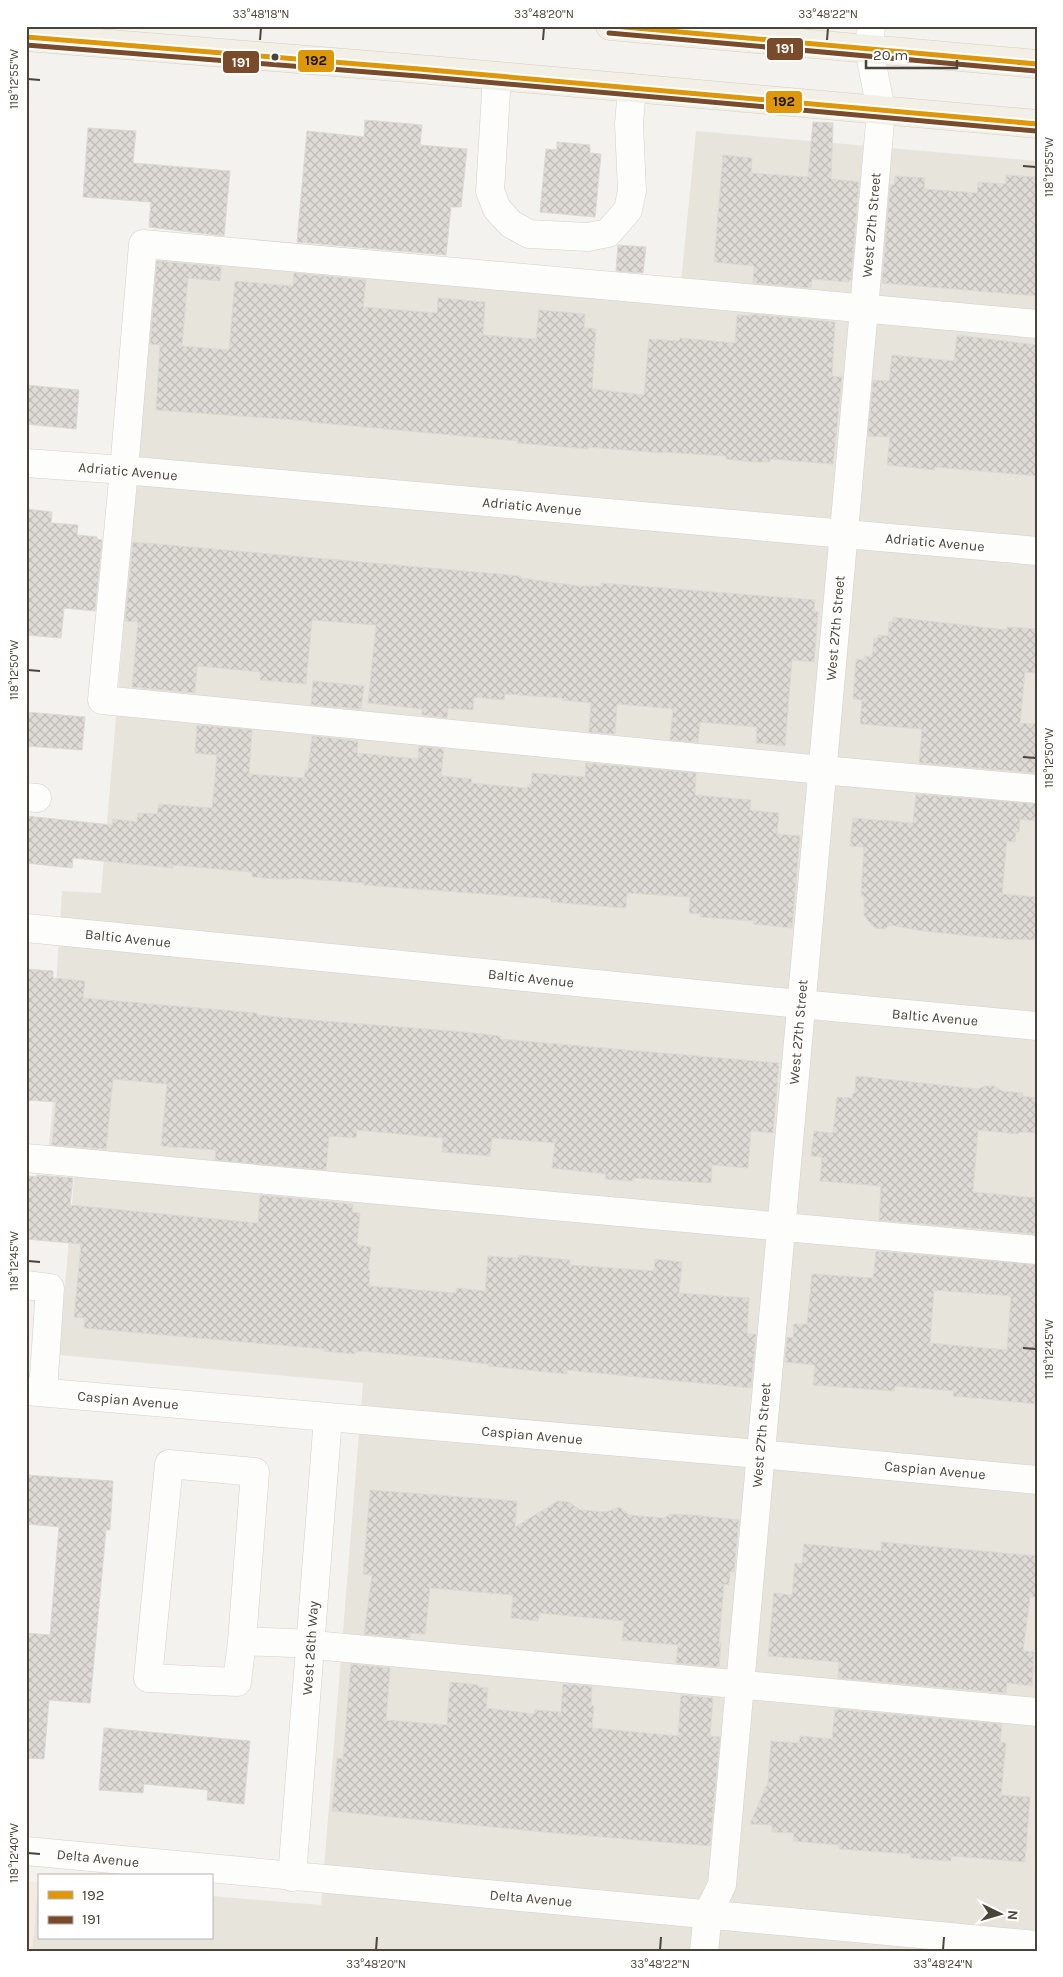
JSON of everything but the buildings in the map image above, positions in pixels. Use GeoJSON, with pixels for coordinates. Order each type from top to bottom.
{"type":"FeatureCollection","features":[{"type":"Feature","properties":{"kind":"main road"},"geometry":{"type":"LineString","coordinates":[[610,26],[870,38],[1037,64]]}},
{"type":"Feature","properties":{"kind":"main road"},"geometry":{"type":"LineString","coordinates":[[26,36],[1037,124]]}},
{"type":"Feature","properties":{"kind":"street","name":"West 27th Street"},"geometry":{"type":"LineString","coordinates":[[704,1951],[708,1913],[722,1885],[759,1454],[864,309],[881,110],[870,38]]}},
{"type":"Feature","properties":{"kind":"street"},"geometry":{"type":"LineString","coordinates":[[498,76],[490,191],[497,208],[510,224],[529,234],[588,237],[608,233],[628,210],[632,191],[630,124],[632,88]]}},
{"type":"Feature","properties":{"kind":"street"},"geometry":{"type":"LineString","coordinates":[[1037,324],[142,244],[124,470],[102,700],[1037,789]]}},
{"type":"Feature","properties":{"kind":"street","name":"Adriatic Avenue"},"geometry":{"type":"LineString","coordinates":[[26,463],[124,470],[1037,551]]}},
{"type":"Feature","properties":{"kind":"street","name":"Baltic Avenue"},"geometry":{"type":"LineString","coordinates":[[26,928],[1037,1026]]}},
{"type":"Feature","properties":{"kind":"street"},"geometry":{"type":"LineString","coordinates":[[26,1158],[1037,1250]]}},
{"type":"Feature","properties":{"kind":"street"},"geometry":{"type":"LineString","coordinates":[[26,1285],[50,1288],[34,1392]]}},
{"type":"Feature","properties":{"kind":"street","name":"Caspian Avenue"},"geometry":{"type":"LineString","coordinates":[[34,1392],[759,1454],[1037,1480]]}},
{"type":"Feature","properties":{"kind":"street","name":"West 26th Way"},"geometry":{"type":"LineString","coordinates":[[292,1877],[328,1418]]}},
{"type":"Feature","properties":{"kind":"street"},"geometry":{"type":"LineString","coordinates":[[169,1464],[255,1472],[242,1641],[237,1682],[148,1678],[169,1464]]}},
{"type":"Feature","properties":{"kind":"street"},"geometry":{"type":"LineString","coordinates":[[242,1641],[311,1644],[1037,1712]]}},
{"type":"Feature","properties":{"kind":"street","name":"Delta Avenue"},"geometry":{"type":"LineString","coordinates":[[26,1851],[1037,1945]]}},
{"type":"Feature","properties":{"kind":"shaded area"},"geometry":{"type":"Polygon","coordinates":[[[696,131],[1037,161],[1037,1951],[32,1951],[38,1882],[38,1940],[212,1940],[212,1896],[321,1905],[363,1383],[59,1355],[76,1156],[48,1155],[55,1079],[50,1078],[62,891],[101,893],[133,516],[152,252],[679,302],[696,131]]]}},
{"type":"Feature","properties":{"kind":"shaded area"},"geometry":{"type":"Polygon","coordinates":[[[26,1881],[38,1882],[32,1951],[26,1951],[26,1881]]]}},
{"type":"Feature","properties":{"kind":"transit line","name":"192"},"geometry":{"type":"LineString","coordinates":[[613,26],[1037,64]]}},
{"type":"Feature","properties":{"kind":"transit line","name":"191"},"geometry":{"type":"LineString","coordinates":[[609,33],[1036,71]]}},
{"type":"Feature","properties":{"kind":"transit line","name":"192"},"geometry":{"type":"LineString","coordinates":[[26,37],[419,69],[1037,124]]}},
{"type":"Feature","properties":{"kind":"transit line","name":"191"},"geometry":{"type":"LineString","coordinates":[[26,45],[418,76],[1036,131]]}}]}
